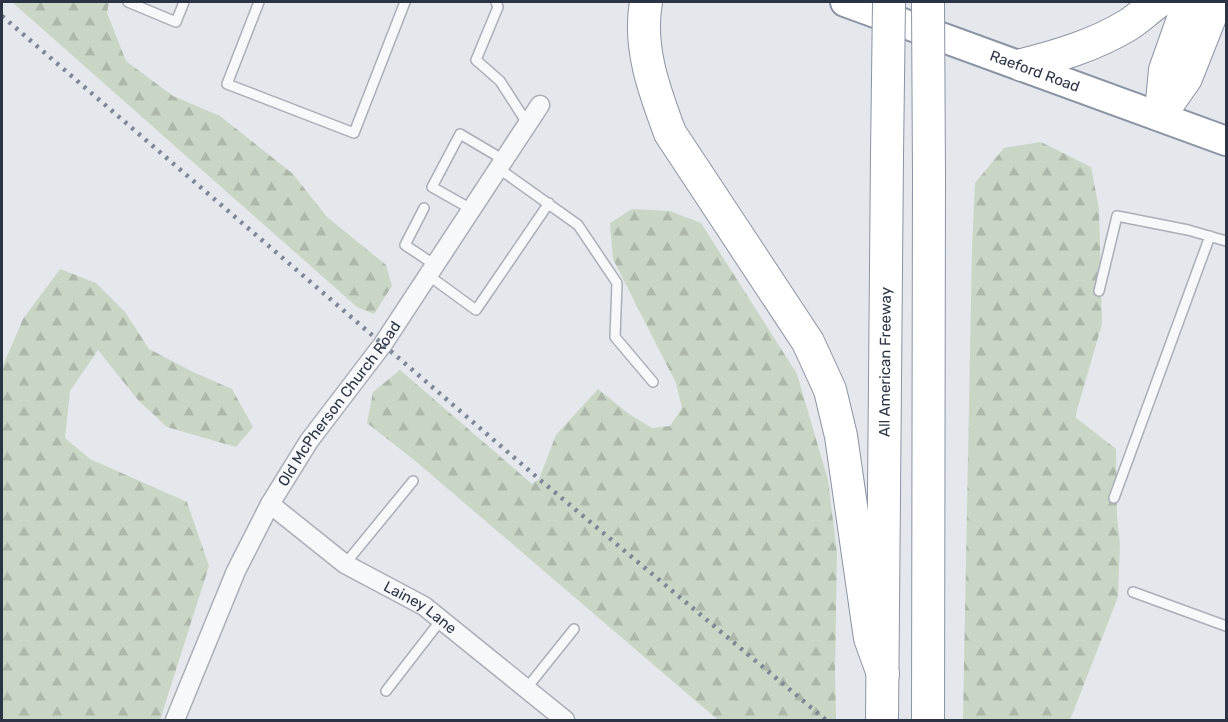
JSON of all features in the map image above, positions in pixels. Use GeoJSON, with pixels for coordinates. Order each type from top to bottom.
{"type":"FeatureCollection","features":[{"type":"Feature","properties":{"kind":"highway"},"geometry":{"type":"LineString","coordinates":[[646,2],[646,60],[670,133],[808,342],[830,390],[843,447],[883,674],[882,720]]}},
{"type":"Feature","properties":{"kind":"highway","name":"Raeford Road"},"geometry":{"type":"LineString","coordinates":[[845,2],[1227,141]]}},
{"type":"Feature","properties":{"kind":"highway","name":"All American Freeway"},"geometry":{"type":"LineString","coordinates":[[877,640],[889,2]]}},
{"type":"Feature","properties":{"kind":"highway"},"geometry":{"type":"LineString","coordinates":[[928,2],[928,720]]}},
{"type":"Feature","properties":{"kind":"highway"},"geometry":{"type":"LineString","coordinates":[[1022,65],[1093,43],[1129,24],[1158,2]]}},
{"type":"Feature","properties":{"kind":"highway"},"geometry":{"type":"LineString","coordinates":[[1160,115],[1165,69],[1188,2]]}},
{"type":"Feature","properties":{"kind":"highway"},"geometry":{"type":"LineString","coordinates":[[1160,115],[1186,78],[1216,2]]}},
{"type":"Feature","properties":{"kind":"highway"},"geometry":{"type":"LineString","coordinates":[[1222,2],[1223,27],[1227,40]]}},
{"type":"Feature","properties":{"kind":"street","name":"Old McPherson Church Road"},"geometry":{"type":"LineString","coordinates":[[175,720],[236,571],[270,504],[309,441],[383,344],[540,105]]}},
{"type":"Feature","properties":{"kind":"street","name":"Lainey Lane"},"geometry":{"type":"LineString","coordinates":[[270,504],[345,564],[424,606],[565,720]]}},
{"type":"Feature","properties":{"kind":"lane"},"geometry":{"type":"LineString","coordinates":[[128,2],[176,22],[184,2]]}},
{"type":"Feature","properties":{"kind":"lane"},"geometry":{"type":"LineString","coordinates":[[259,2],[227,84],[354,133],[405,2]]}},
{"type":"Feature","properties":{"kind":"lane"},"geometry":{"type":"LineString","coordinates":[[496,2],[498,7],[476,60],[500,81],[528,123]]}},
{"type":"Feature","properties":{"kind":"lane"},"geometry":{"type":"LineString","coordinates":[[471,209],[432,187],[460,134],[578,225],[617,283],[615,337],[653,382]]}},
{"type":"Feature","properties":{"kind":"lane"},"geometry":{"type":"LineString","coordinates":[[424,208],[405,245],[476,310],[549,203]]}},
{"type":"Feature","properties":{"kind":"lane"},"geometry":{"type":"LineString","coordinates":[[1099,291],[1117,216],[1227,241]]}},
{"type":"Feature","properties":{"kind":"lane"},"geometry":{"type":"LineString","coordinates":[[1114,498],[1210,237]]}},
{"type":"Feature","properties":{"kind":"lane"},"geometry":{"type":"LineString","coordinates":[[345,564],[413,481]]}},
{"type":"Feature","properties":{"kind":"lane"},"geometry":{"type":"LineString","coordinates":[[1133,592],[1227,626]]}},
{"type":"Feature","properties":{"kind":"lane"},"geometry":{"type":"LineString","coordinates":[[386,691],[441,620]]}},
{"type":"Feature","properties":{"kind":"lane"},"geometry":{"type":"LineString","coordinates":[[526,689],[573,629]]}},
{"type":"Feature","properties":{"kind":"green space"},"geometry":{"type":"Polygon","coordinates":[[[12,2],[109,2],[107,13],[126,61],[173,96],[220,116],[293,174],[327,217],[386,265],[392,286],[374,314],[357,307],[12,2]]]}},
{"type":"Feature","properties":{"kind":"green space"},"geometry":{"type":"Polygon","coordinates":[[[1041,142],[1091,167],[1099,209],[1102,324],[1075,417],[1116,449],[1117,516],[1120,544],[1118,597],[1070,720],[963,720],[975,183],[1004,148],[1041,142]]]}},
{"type":"Feature","properties":{"kind":"green space"},"geometry":{"type":"Polygon","coordinates":[[[632,209],[670,211],[701,223],[797,374],[828,480],[837,553],[836,720],[718,720],[413,459],[367,423],[373,392],[400,370],[532,484],[539,479],[556,435],[598,389],[629,414],[652,428],[670,426],[682,408],[676,383],[613,259],[610,223],[632,209]]]}},
{"type":"Feature","properties":{"kind":"green space"},"geometry":{"type":"Polygon","coordinates":[[[60,269],[96,283],[125,312],[149,349],[232,389],[253,427],[236,447],[167,427],[138,400],[98,350],[70,391],[65,438],[90,459],[187,502],[209,566],[160,720],[2,720],[2,368],[23,319],[60,269]]]}},
{"type":"Feature","properties":{"kind":"railway"},"geometry":{"type":"LineString","coordinates":[[2,16],[539,479],[826,720]]}}]}
